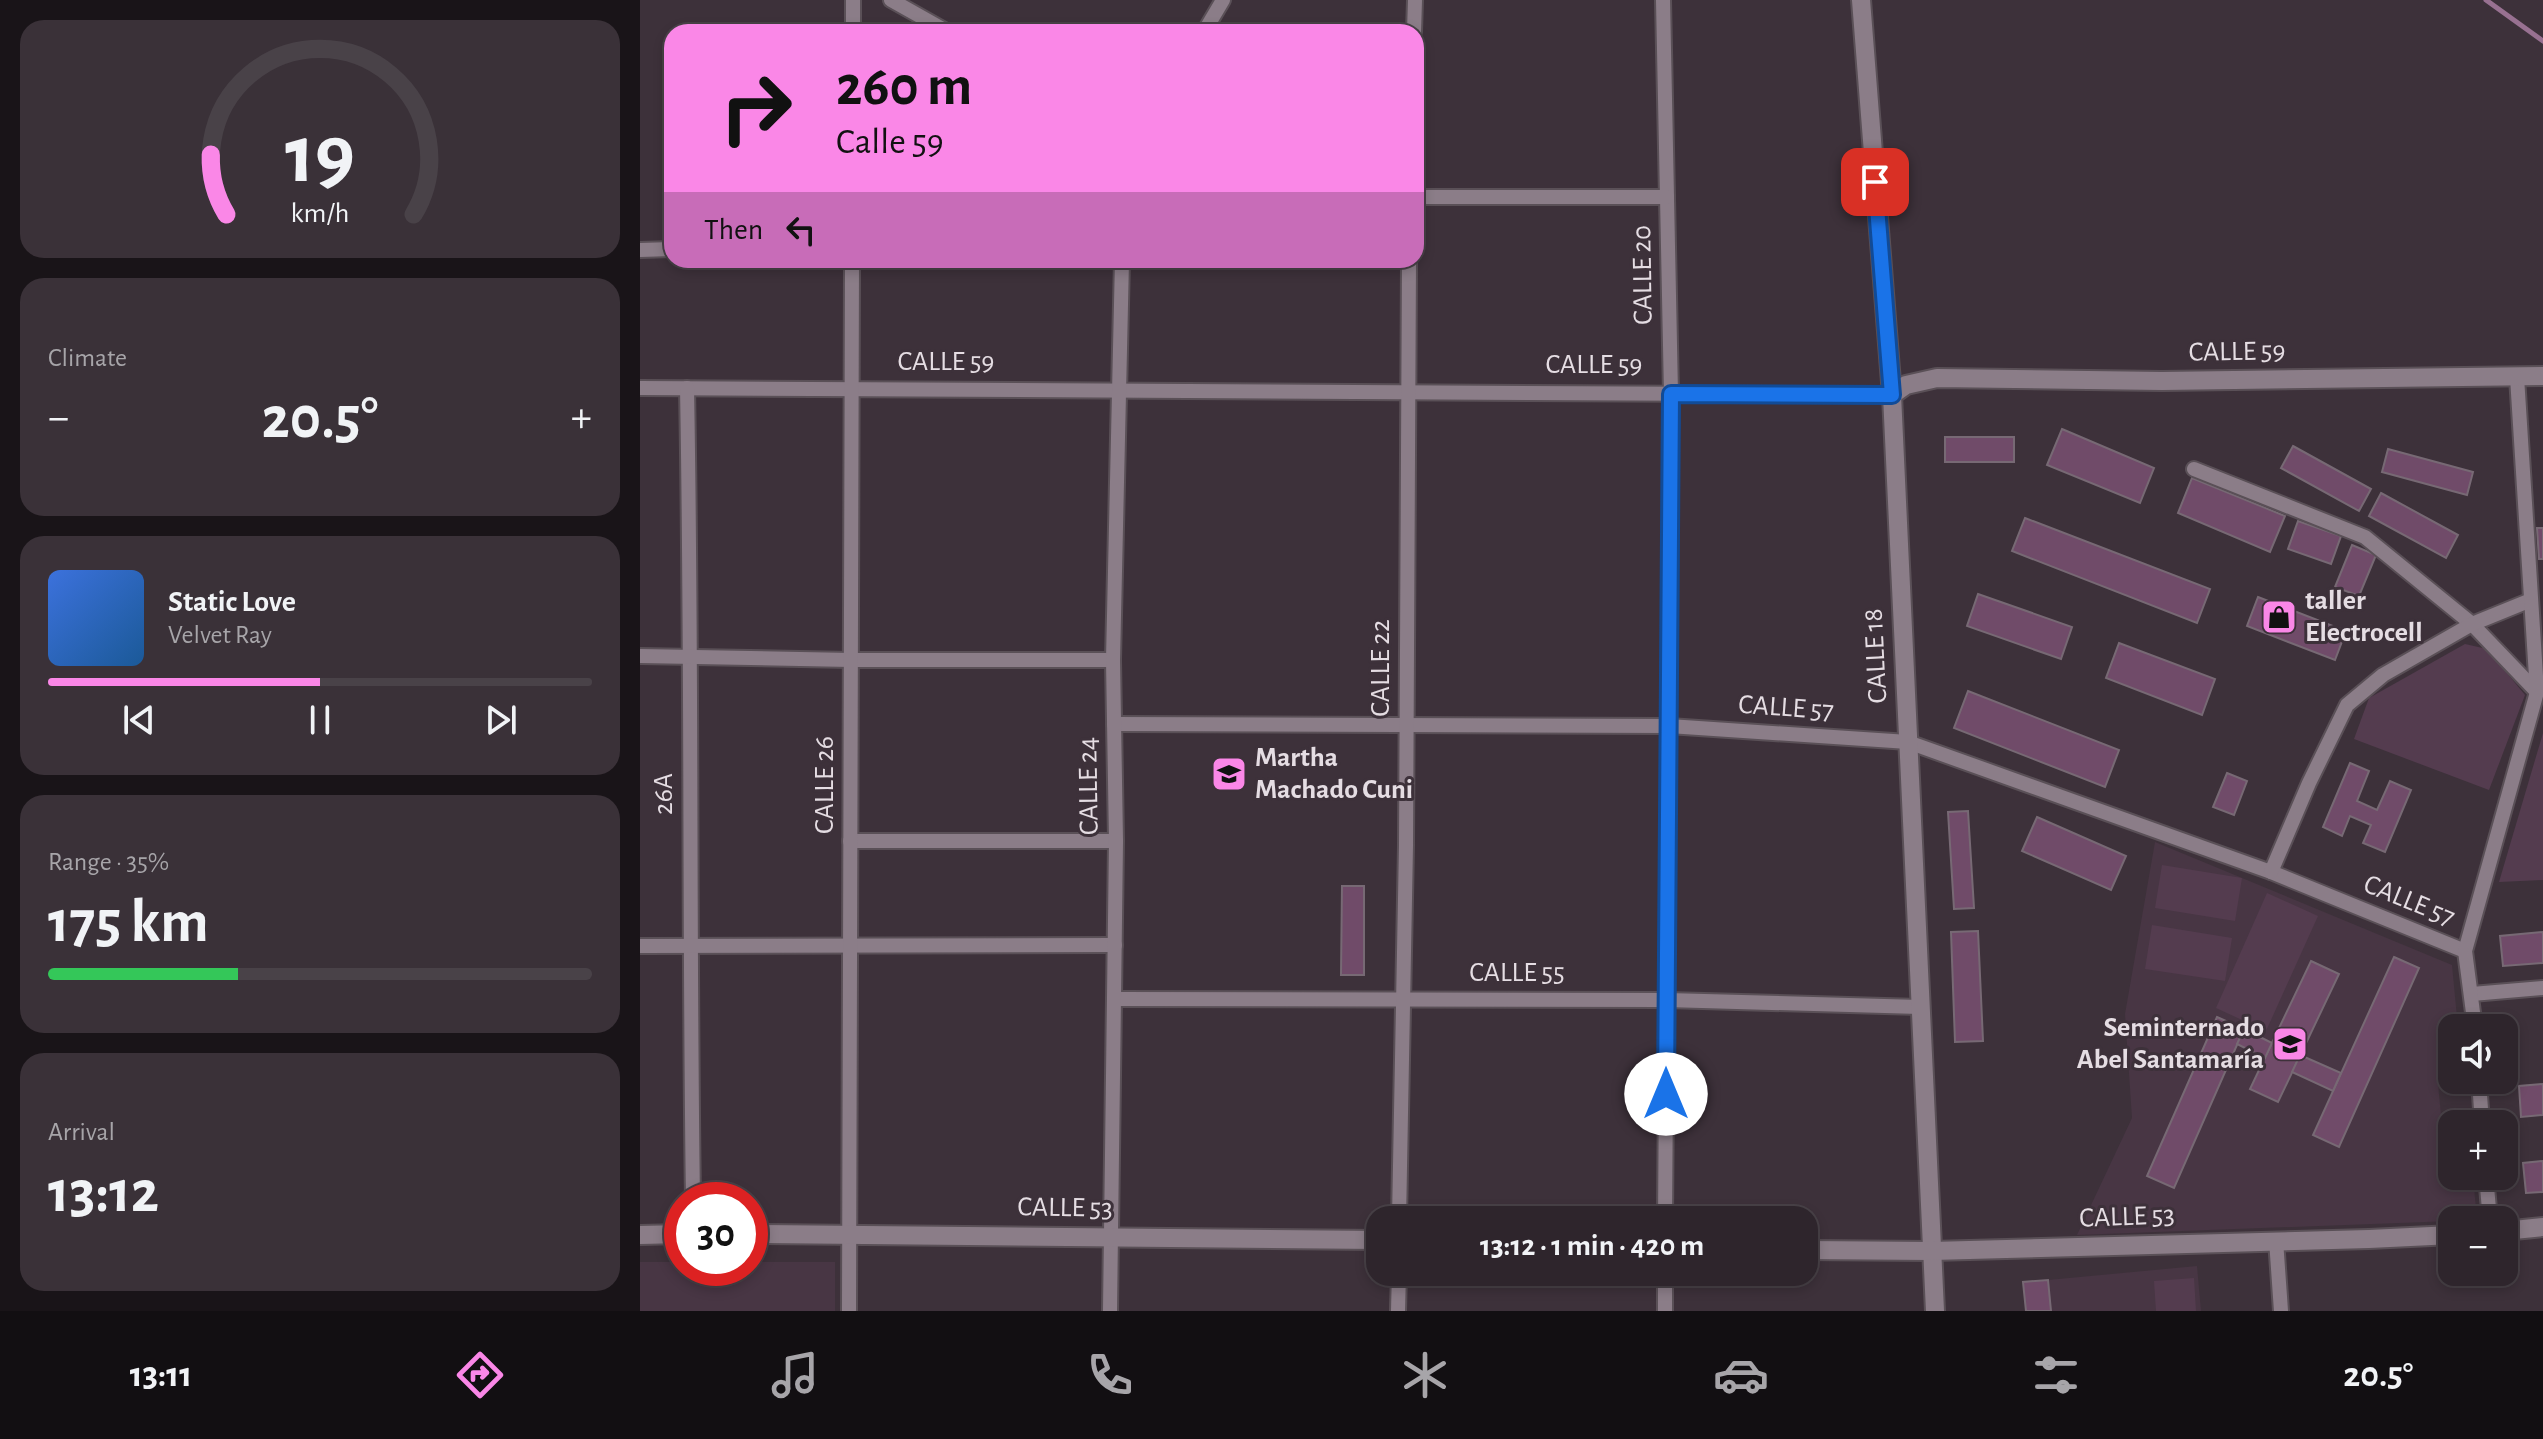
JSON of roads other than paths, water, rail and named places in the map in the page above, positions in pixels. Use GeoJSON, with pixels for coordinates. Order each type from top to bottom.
{"type":"FeatureCollection","features":[{"type":"Feature","properties":{"kind":"street"},"geometry":{"type":"LineString","coordinates":[[853,0],[853,24]]}},
{"type":"Feature","properties":{"kind":"street"},"geometry":{"type":"LineString","coordinates":[[891,0],[934,24]]}},
{"type":"Feature","properties":{"kind":"street"},"geometry":{"type":"LineString","coordinates":[[1209,24],[1223,0]]}},
{"type":"Feature","properties":{"kind":"street"},"geometry":{"type":"LineString","coordinates":[[1414,24],[1415,0]]}},
{"type":"Feature","properties":{"kind":"street","name":"CALLE 20"},"geometry":{"type":"LineString","coordinates":[[1663,0],[1671,394],[1665,1206]]}},
{"type":"Feature","properties":{"kind":"street","name":"CALLE 18"},"geometry":{"type":"LineString","coordinates":[[1861,0],[1892,395],[1935,1311]]}},
{"type":"Feature","properties":{"kind":"street"},"geometry":{"type":"LineString","coordinates":[[1424,197],[1667,197]]}},
{"type":"Feature","properties":{"kind":"street"},"geometry":{"type":"LineString","coordinates":[[640,250],[664,249]]}},
{"type":"Feature","properties":{"kind":"street","name":"CALLE 26"},"geometry":{"type":"LineString","coordinates":[[849,1311],[852,268]]}},
{"type":"Feature","properties":{"kind":"street","name":"CALLE 24"},"geometry":{"type":"LineString","coordinates":[[1110,1311],[1116,841],[1113,660],[1122,268]]}},
{"type":"Feature","properties":{"kind":"street","name":"CALLE 22"},"geometry":{"type":"LineString","coordinates":[[1399,1206],[1407,726],[1409,268]]}},
{"type":"Feature","properties":{"kind":"street","name":"CALLE 59"},"geometry":{"type":"LineString","coordinates":[[640,388],[1892,395],[1906,385],[1937,378],[2162,381],[2543,376]]}},
{"type":"Feature","properties":{"kind":"street"},"geometry":{"type":"LineString","coordinates":[[2474,1014],[2465,951],[2540,692],[2517,377]]}},
{"type":"Feature","properties":{"kind":"street","name":"26A"},"geometry":{"type":"LineString","coordinates":[[687,388],[693,1182]]}},
{"type":"Feature","properties":{"kind":"street"},"geometry":{"type":"LineString","coordinates":[[2194,469],[2365,537],[2472,624],[2540,692]]}},
{"type":"Feature","properties":{"kind":"street"},"geometry":{"type":"LineString","coordinates":[[2271,872],[2347,705],[2383,675],[2472,624],[2531,600]]}},
{"type":"Feature","properties":{"kind":"street"},"geometry":{"type":"LineString","coordinates":[[640,656],[1113,660]]}},
{"type":"Feature","properties":{"kind":"street","name":"CALLE 57"},"geometry":{"type":"LineString","coordinates":[[1114,724],[1669,726],[1908,742],[2271,872],[2465,951]]}},
{"type":"Feature","properties":{"kind":"street"},"geometry":{"type":"LineString","coordinates":[[850,841],[1116,841]]}},
{"type":"Feature","properties":{"kind":"street"},"geometry":{"type":"LineString","coordinates":[[640,946],[1115,945]]}},
{"type":"Feature","properties":{"kind":"street"},"geometry":{"type":"LineString","coordinates":[[2472,994],[2543,988]]}},
{"type":"Feature","properties":{"kind":"street","name":"CALLE 55"},"geometry":{"type":"LineString","coordinates":[[1114,999],[1667,1000],[1920,1007]]}},
{"type":"Feature","properties":{"kind":"street"},"geometry":{"type":"LineString","coordinates":[[2518,1230],[2543,1227]]}},
{"type":"Feature","properties":{"kind":"street"},"geometry":{"type":"LineString","coordinates":[[640,1235],[664,1234]]}},
{"type":"Feature","properties":{"kind":"street","name":"CALLE 53"},"geometry":{"type":"LineString","coordinates":[[768,1234],[1366,1240]]}},
{"type":"Feature","properties":{"kind":"street","name":"CALLE 53"},"geometry":{"type":"LineString","coordinates":[[1818,1250],[1932,1251],[2438,1236]]}},
{"type":"Feature","properties":{"kind":"street"},"geometry":{"type":"LineString","coordinates":[[2276,1240],[2281,1311]]}},
{"type":"Feature","properties":{"kind":"street"},"geometry":{"type":"LineString","coordinates":[[1398,1311],[1399,1286]]}},
{"type":"Feature","properties":{"kind":"street"},"geometry":{"type":"LineString","coordinates":[[1665,1286],[1665,1311]]}},
{"type":"Feature","properties":{"kind":"waterway"},"geometry":{"type":"LineString","coordinates":[[2486,0],[2543,41]]}},
{"type":"Feature","properties":{"kind":"place","name":"taller Electrocell"},"geometry":{"type":"Point","coordinates":[2279,617]}},
{"type":"Feature","properties":{"kind":"place","name":"Martha Machado Cuni"},"geometry":{"type":"Point","coordinates":[1229,774]}},
{"type":"Feature","properties":{"kind":"place","name":"Seminternado Abel Santamaría"},"geometry":{"type":"Point","coordinates":[2290,1044]}}]}
